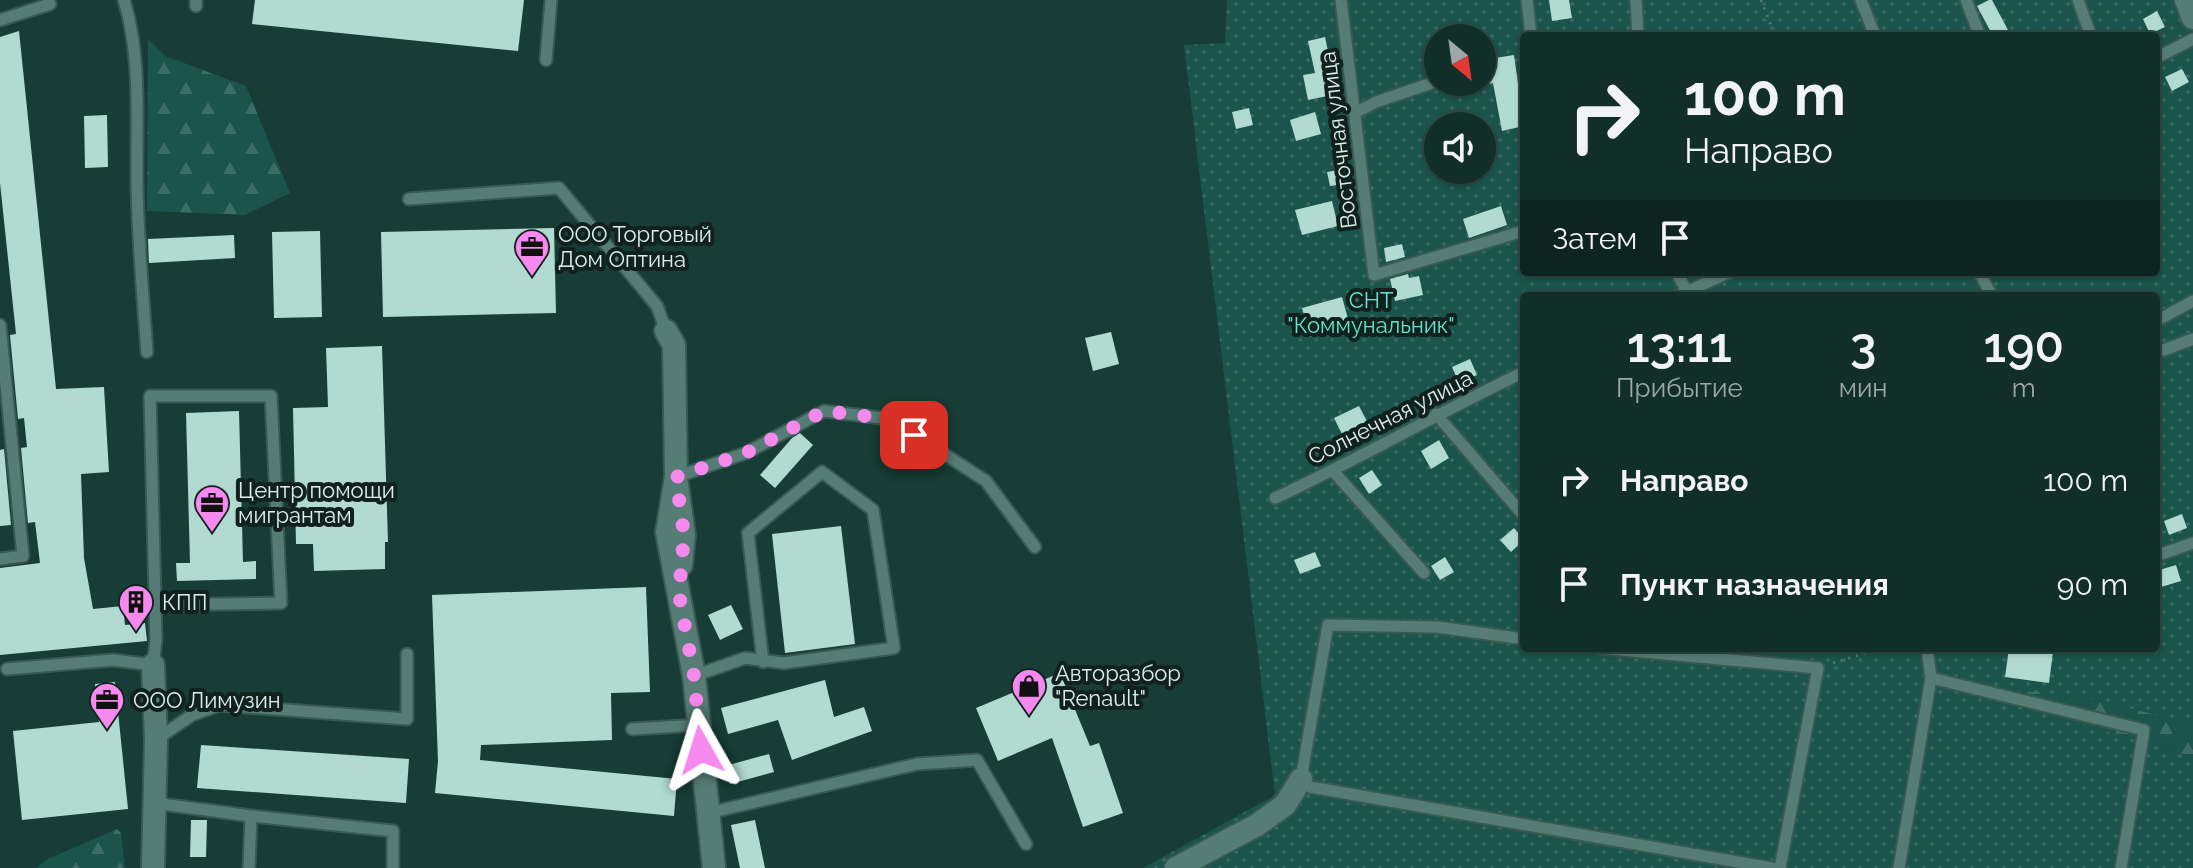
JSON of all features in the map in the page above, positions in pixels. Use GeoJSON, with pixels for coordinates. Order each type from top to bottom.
{"type":"FeatureCollection","features":[{"type":"Feature","properties":{"kind":"street"},"geometry":{"type":"LineString","coordinates":[[2186,0],[2193,18]]}},
{"type":"Feature","properties":{"kind":"street"},"geometry":{"type":"LineString","coordinates":[[666,331],[674,345],[676,477],[667,532],[694,676],[714,868]]}},
{"type":"Feature","properties":{"kind":"street"},"geometry":{"type":"LineString","coordinates":[[153,665],[156,739],[153,868]]}},
{"type":"Feature","properties":{"kind":"street"},"geometry":{"type":"LineString","coordinates":[[1176,868],[1257,825],[1285,805],[1301,779]]}},
{"type":"Feature","properties":{"kind":"lane"},"geometry":{"type":"LineString","coordinates":[[124,0],[135,75],[138,229],[147,352]]}},
{"type":"Feature","properties":{"kind":"lane"},"geometry":{"type":"LineString","coordinates":[[546,60],[551,0]]}},
{"type":"Feature","properties":{"kind":"lane","name":"Восточная улица"},"geometry":{"type":"LineString","coordinates":[[1341,0],[1374,275],[1520,232]]}},
{"type":"Feature","properties":{"kind":"lane"},"geometry":{"type":"LineString","coordinates":[[1527,0],[1531,32]]}},
{"type":"Feature","properties":{"kind":"lane"},"geometry":{"type":"LineString","coordinates":[[1636,0],[1638,32]]}},
{"type":"Feature","properties":{"kind":"lane"},"geometry":{"type":"LineString","coordinates":[[1861,0],[1873,32]]}},
{"type":"Feature","properties":{"kind":"lane"},"geometry":{"type":"LineString","coordinates":[[1966,0],[1978,32]]}},
{"type":"Feature","properties":{"kind":"lane"},"geometry":{"type":"LineString","coordinates":[[2078,0],[2090,32]]}},
{"type":"Feature","properties":{"kind":"lane"},"geometry":{"type":"LineString","coordinates":[[0,20],[50,4]]}},
{"type":"Feature","properties":{"kind":"lane"},"geometry":{"type":"LineString","coordinates":[[2160,56],[2193,39]]}},
{"type":"Feature","properties":{"kind":"lane"},"geometry":{"type":"LineString","coordinates":[[1355,113],[1376,102],[1424,86]]}},
{"type":"Feature","properties":{"kind":"lane"},"geometry":{"type":"LineString","coordinates":[[409,199],[559,188],[657,306],[666,331]]}},
{"type":"Feature","properties":{"kind":"lane"},"geometry":{"type":"LineString","coordinates":[[1686,292],[1721,276]]}},
{"type":"Feature","properties":{"kind":"lane"},"geometry":{"type":"LineString","coordinates":[[2160,319],[2193,301]]}},
{"type":"Feature","properties":{"kind":"lane"},"geometry":{"type":"LineString","coordinates":[[0,325],[23,556],[0,559]]}},
{"type":"Feature","properties":{"kind":"lane"},"geometry":{"type":"LineString","coordinates":[[2160,349],[2193,339]]}},
{"type":"Feature","properties":{"kind":"lane","name":"Солнечная улица"},"geometry":{"type":"LineString","coordinates":[[1275,498],[1520,374]]}},
{"type":"Feature","properties":{"kind":"lane"},"geometry":{"type":"LineString","coordinates":[[7,669],[113,660],[153,665],[156,640],[155,605],[150,396],[271,396],[281,603],[155,605]]}},
{"type":"Feature","properties":{"kind":"lane"},"geometry":{"type":"LineString","coordinates":[[676,477],[746,453],[824,411],[890,419],[986,481],[1035,547]]}},
{"type":"Feature","properties":{"kind":"lane"},"geometry":{"type":"LineString","coordinates":[[1436,414],[1520,511]]}},
{"type":"Feature","properties":{"kind":"lane"},"geometry":{"type":"LineString","coordinates":[[1333,471],[1424,573]]}},
{"type":"Feature","properties":{"kind":"lane"},"geometry":{"type":"LineString","coordinates":[[694,676],[745,658],[763,662],[784,663],[894,648],[873,510],[822,472],[748,533],[763,662]]}},
{"type":"Feature","properties":{"kind":"lane"},"geometry":{"type":"LineString","coordinates":[[2160,555],[2193,543]]}},
{"type":"Feature","properties":{"kind":"lane"},"geometry":{"type":"LineString","coordinates":[[1520,638],[1437,627],[1328,625],[1301,779],[1310,787],[1772,868]]}},
{"type":"Feature","properties":{"kind":"lane"},"geometry":{"type":"LineString","coordinates":[[1644,652],[1818,668],[1780,868]]}},
{"type":"Feature","properties":{"kind":"lane"},"geometry":{"type":"LineString","coordinates":[[1899,868],[1931,678],[1928,652]]}},
{"type":"Feature","properties":{"kind":"lane"},"geometry":{"type":"LineString","coordinates":[[156,739],[192,715],[220,705],[407,719],[407,654]]}},
{"type":"Feature","properties":{"kind":"lane"},"geometry":{"type":"LineString","coordinates":[[1931,678],[2144,730],[2121,868]]}},
{"type":"Feature","properties":{"kind":"lane"},"geometry":{"type":"LineString","coordinates":[[632,729],[699,725]]}},
{"type":"Feature","properties":{"kind":"lane"},"geometry":{"type":"LineString","coordinates":[[708,813],[917,764],[977,760],[1026,844]]}},
{"type":"Feature","properties":{"kind":"lane"},"geometry":{"type":"LineString","coordinates":[[154,803],[393,831],[393,868]]}},
{"type":"Feature","properties":{"kind":"lane"},"geometry":{"type":"LineString","coordinates":[[249,868],[251,816]]}},
{"type":"Feature","properties":{"kind":"path"},"geometry":{"type":"LineString","coordinates":[[1761,0],[1773,32]]}},
{"type":"Feature","properties":{"kind":"path"},"geometry":{"type":"LineString","coordinates":[[1818,668],[1869,652]]}},
{"type":"Feature","properties":{"kind":"green space","name":"СНТ \"Коммунальник\""},"geometry":{"type":"Polygon","coordinates":[[[1227,0],[2193,0],[2193,724],[2080,696],[1941,684],[2193,757],[2193,868],[1143,868],[1275,795],[1184,45],[1225,43],[1227,0]]]}},
{"type":"Feature","properties":{"kind":"green space"},"geometry":{"type":"Polygon","coordinates":[[[148,39],[165,56],[246,86],[290,193],[245,215],[147,211],[148,39]]]}},
{"type":"Feature","properties":{"kind":"green space"},"geometry":{"type":"Polygon","coordinates":[[[1935,683],[2193,697],[2193,757],[1935,683]]]}},
{"type":"Feature","properties":{"kind":"green space"},"geometry":{"type":"Polygon","coordinates":[[[117,829],[121,833],[125,868],[36,868],[48,859],[117,829]]]}},
{"type":"Feature","properties":{"kind":"building"},"geometry":{"type":"Polygon","coordinates":[[[255,0],[524,0],[518,51],[252,24],[255,0]]]}},
{"type":"Feature","properties":{"kind":"building"},"geometry":{"type":"Polygon","coordinates":[[[1549,0],[1569,0],[1572,18],[1552,21],[1549,0]]]}},
{"type":"Feature","properties":{"kind":"building"},"geometry":{"type":"Polygon","coordinates":[[[1992,0],[2008,30],[1991,32],[1977,6],[1992,0]]]}},
{"type":"Feature","properties":{"kind":"building"},"geometry":{"type":"Polygon","coordinates":[[[2157,11],[2165,27],[2149,32],[2143,19],[2157,11]]]}},
{"type":"Feature","properties":{"kind":"building"},"geometry":{"type":"Polygon","coordinates":[[[19,31],[56,389],[104,387],[109,472],[81,474],[84,558],[93,609],[123,606],[125,625],[145,623],[147,641],[0,655],[0,568],[40,563],[35,522],[28,523],[21,448],[27,447],[24,418],[18,419],[10,335],[16,334],[0,183],[0,37],[19,31]]]}},
{"type":"Feature","properties":{"kind":"building"},"geometry":{"type":"Polygon","coordinates":[[[1325,37],[1337,94],[1308,100],[1303,75],[1315,73],[1308,41],[1325,37]]]}},
{"type":"Feature","properties":{"kind":"building"},"geometry":{"type":"Polygon","coordinates":[[[1514,55],[1520,98],[1520,127],[1502,131],[1495,96],[1496,58],[1514,55]]]}},
{"type":"Feature","properties":{"kind":"building"},"geometry":{"type":"Polygon","coordinates":[[[2182,69],[2189,82],[2172,91],[2165,77],[2182,69]]]}},
{"type":"Feature","properties":{"kind":"building"},"geometry":{"type":"Polygon","coordinates":[[[1249,108],[1253,125],[1236,129],[1232,112],[1249,108]]]}},
{"type":"Feature","properties":{"kind":"building"},"geometry":{"type":"Polygon","coordinates":[[[1315,112],[1321,134],[1296,141],[1290,120],[1315,112]]]}},
{"type":"Feature","properties":{"kind":"building"},"geometry":{"type":"Polygon","coordinates":[[[107,115],[108,167],[85,168],[84,116],[107,115]]]}},
{"type":"Feature","properties":{"kind":"building"},"geometry":{"type":"Polygon","coordinates":[[[1344,169],[1346,184],[1330,186],[1327,172],[1344,169]]]}},
{"type":"Feature","properties":{"kind":"building"},"geometry":{"type":"Polygon","coordinates":[[[1332,201],[1338,226],[1302,235],[1295,210],[1332,201]]]}},
{"type":"Feature","properties":{"kind":"building"},"geometry":{"type":"Polygon","coordinates":[[[1501,206],[1507,225],[1469,238],[1463,219],[1501,206]]]}},
{"type":"Feature","properties":{"kind":"building"},"geometry":{"type":"Polygon","coordinates":[[[554,228],[556,313],[383,317],[381,232],[554,228]]]}},
{"type":"Feature","properties":{"kind":"building"},"geometry":{"type":"Polygon","coordinates":[[[320,231],[322,317],[274,318],[272,232],[320,231]]]}},
{"type":"Feature","properties":{"kind":"building"},"geometry":{"type":"Polygon","coordinates":[[[234,235],[235,258],[149,263],[148,239],[234,235]]]}},
{"type":"Feature","properties":{"kind":"building"},"geometry":{"type":"Polygon","coordinates":[[[1402,244],[1405,257],[1386,262],[1384,248],[1402,244]]]}},
{"type":"Feature","properties":{"kind":"building"},"geometry":{"type":"Polygon","coordinates":[[[1408,274],[1409,278],[1419,276],[1423,295],[1395,301],[1390,279],[1408,274]]]}},
{"type":"Feature","properties":{"kind":"building"},"geometry":{"type":"Polygon","coordinates":[[[1342,297],[1350,326],[1310,337],[1302,308],[1342,297]]]}},
{"type":"Feature","properties":{"kind":"building"},"geometry":{"type":"Polygon","coordinates":[[[1111,332],[1119,364],[1093,371],[1085,338],[1111,332]]]}},
{"type":"Feature","properties":{"kind":"building"},"geometry":{"type":"Polygon","coordinates":[[[382,346],[388,542],[385,542],[385,569],[314,571],[313,544],[296,544],[293,408],[328,407],[326,348],[382,346]]]}},
{"type":"Feature","properties":{"kind":"building"},"geometry":{"type":"Polygon","coordinates":[[[1470,359],[1477,375],[1459,383],[1452,367],[1470,359]]]}},
{"type":"Feature","properties":{"kind":"building"},"geometry":{"type":"Polygon","coordinates":[[[1359,406],[1370,427],[1345,440],[1334,418],[1359,406]]]}},
{"type":"Feature","properties":{"kind":"building"},"geometry":{"type":"Polygon","coordinates":[[[239,411],[243,562],[256,561],[256,579],[177,581],[176,563],[190,563],[186,413],[239,411]]]}},
{"type":"Feature","properties":{"kind":"building"},"geometry":{"type":"Polygon","coordinates":[[[800,433],[813,445],[775,488],[760,475],[800,433]]]}},
{"type":"Feature","properties":{"kind":"building"},"geometry":{"type":"Polygon","coordinates":[[[1439,440],[1449,458],[1431,469],[1421,451],[1439,440]]]}},
{"type":"Feature","properties":{"kind":"building"},"geometry":{"type":"Polygon","coordinates":[[[4,449],[11,525],[0,526],[0,450],[4,449]]]}},
{"type":"Feature","properties":{"kind":"building"},"geometry":{"type":"Polygon","coordinates":[[[1372,470],[1382,485],[1369,494],[1359,478],[1372,470]]]}},
{"type":"Feature","properties":{"kind":"building"},"geometry":{"type":"Polygon","coordinates":[[[2182,514],[2187,528],[2169,535],[2164,521],[2182,514]]]}},
{"type":"Feature","properties":{"kind":"building"},"geometry":{"type":"Polygon","coordinates":[[[841,526],[855,644],[785,653],[772,534],[841,526]]]}},
{"type":"Feature","properties":{"kind":"building"},"geometry":{"type":"Polygon","coordinates":[[[1514,528],[1520,535],[1520,544],[1511,552],[1500,540],[1514,528]]]}},
{"type":"Feature","properties":{"kind":"building"},"geometry":{"type":"Polygon","coordinates":[[[1315,552],[1321,566],[1300,574],[1294,560],[1315,552]]]}},
{"type":"Feature","properties":{"kind":"building"},"geometry":{"type":"Polygon","coordinates":[[[1445,557],[1454,572],[1440,580],[1431,566],[1445,557]]]}},
{"type":"Feature","properties":{"kind":"building"},"geometry":{"type":"Polygon","coordinates":[[[2176,565],[2181,581],[2161,587],[2160,570],[2176,565]]]}},
{"type":"Feature","properties":{"kind":"building"},"geometry":{"type":"Polygon","coordinates":[[[646,587],[650,692],[611,693],[612,740],[481,745],[480,760],[677,779],[674,816],[435,793],[438,761],[432,595],[646,587]]]}},
{"type":"Feature","properties":{"kind":"building"},"geometry":{"type":"Polygon","coordinates":[[[731,605],[743,629],[720,640],[708,615],[731,605]]]}},
{"type":"Feature","properties":{"kind":"building"},"geometry":{"type":"Polygon","coordinates":[[[2008,652],[2053,652],[2049,683],[2005,677],[2008,652]]]}},
{"type":"Feature","properties":{"kind":"building"},"geometry":{"type":"Polygon","coordinates":[[[1060,673],[1090,746],[1099,743],[1123,813],[1083,827],[1052,738],[998,761],[976,708],[1060,673]]]}},
{"type":"Feature","properties":{"kind":"building"},"geometry":{"type":"Polygon","coordinates":[[[825,680],[834,717],[864,707],[872,731],[792,760],[778,720],[728,734],[721,708],[825,680]]]}},
{"type":"Feature","properties":{"kind":"building"},"geometry":{"type":"Polygon","coordinates":[[[115,682],[128,809],[22,820],[13,731],[99,722],[95,684],[115,682]]]}},
{"type":"Feature","properties":{"kind":"building"},"geometry":{"type":"Polygon","coordinates":[[[201,745],[409,759],[406,803],[197,788],[201,745]]]}},
{"type":"Feature","properties":{"kind":"building"},"geometry":{"type":"Polygon","coordinates":[[[769,754],[774,772],[730,784],[725,766],[769,754]]]}},
{"type":"Feature","properties":{"kind":"building"},"geometry":{"type":"Polygon","coordinates":[[[191,820],[207,820],[206,857],[190,857],[191,820]]]}},
{"type":"Feature","properties":{"kind":"building"},"geometry":{"type":"Polygon","coordinates":[[[755,820],[765,868],[740,868],[731,825],[755,820]]]}},
{"type":"Feature","properties":{"kind":"place","name":"ООО Торговый Дом Оптина"},"geometry":{"type":"Point","coordinates":[532,278]}},
{"type":"Feature","properties":{"kind":"place","name":"Центр помощи мигрантам"},"geometry":{"type":"Point","coordinates":[212,534]}},
{"type":"Feature","properties":{"kind":"place","name":"КПП"},"geometry":{"type":"Point","coordinates":[136,633]}},
{"type":"Feature","properties":{"kind":"place","name":"Авторазбор \"Renault\""},"geometry":{"type":"Point","coordinates":[1029,717]}},
{"type":"Feature","properties":{"kind":"place","name":"ООО Лимузин"},"geometry":{"type":"Point","coordinates":[107,731]}},
{"type":"Feature","properties":{"kind":"route"},"geometry":{"type":"LineString","coordinates":[[701,750],[694,676],[679,594],[684,535],[676,477],[746,453],[824,411],[890,419],[914,435]]}}]}
